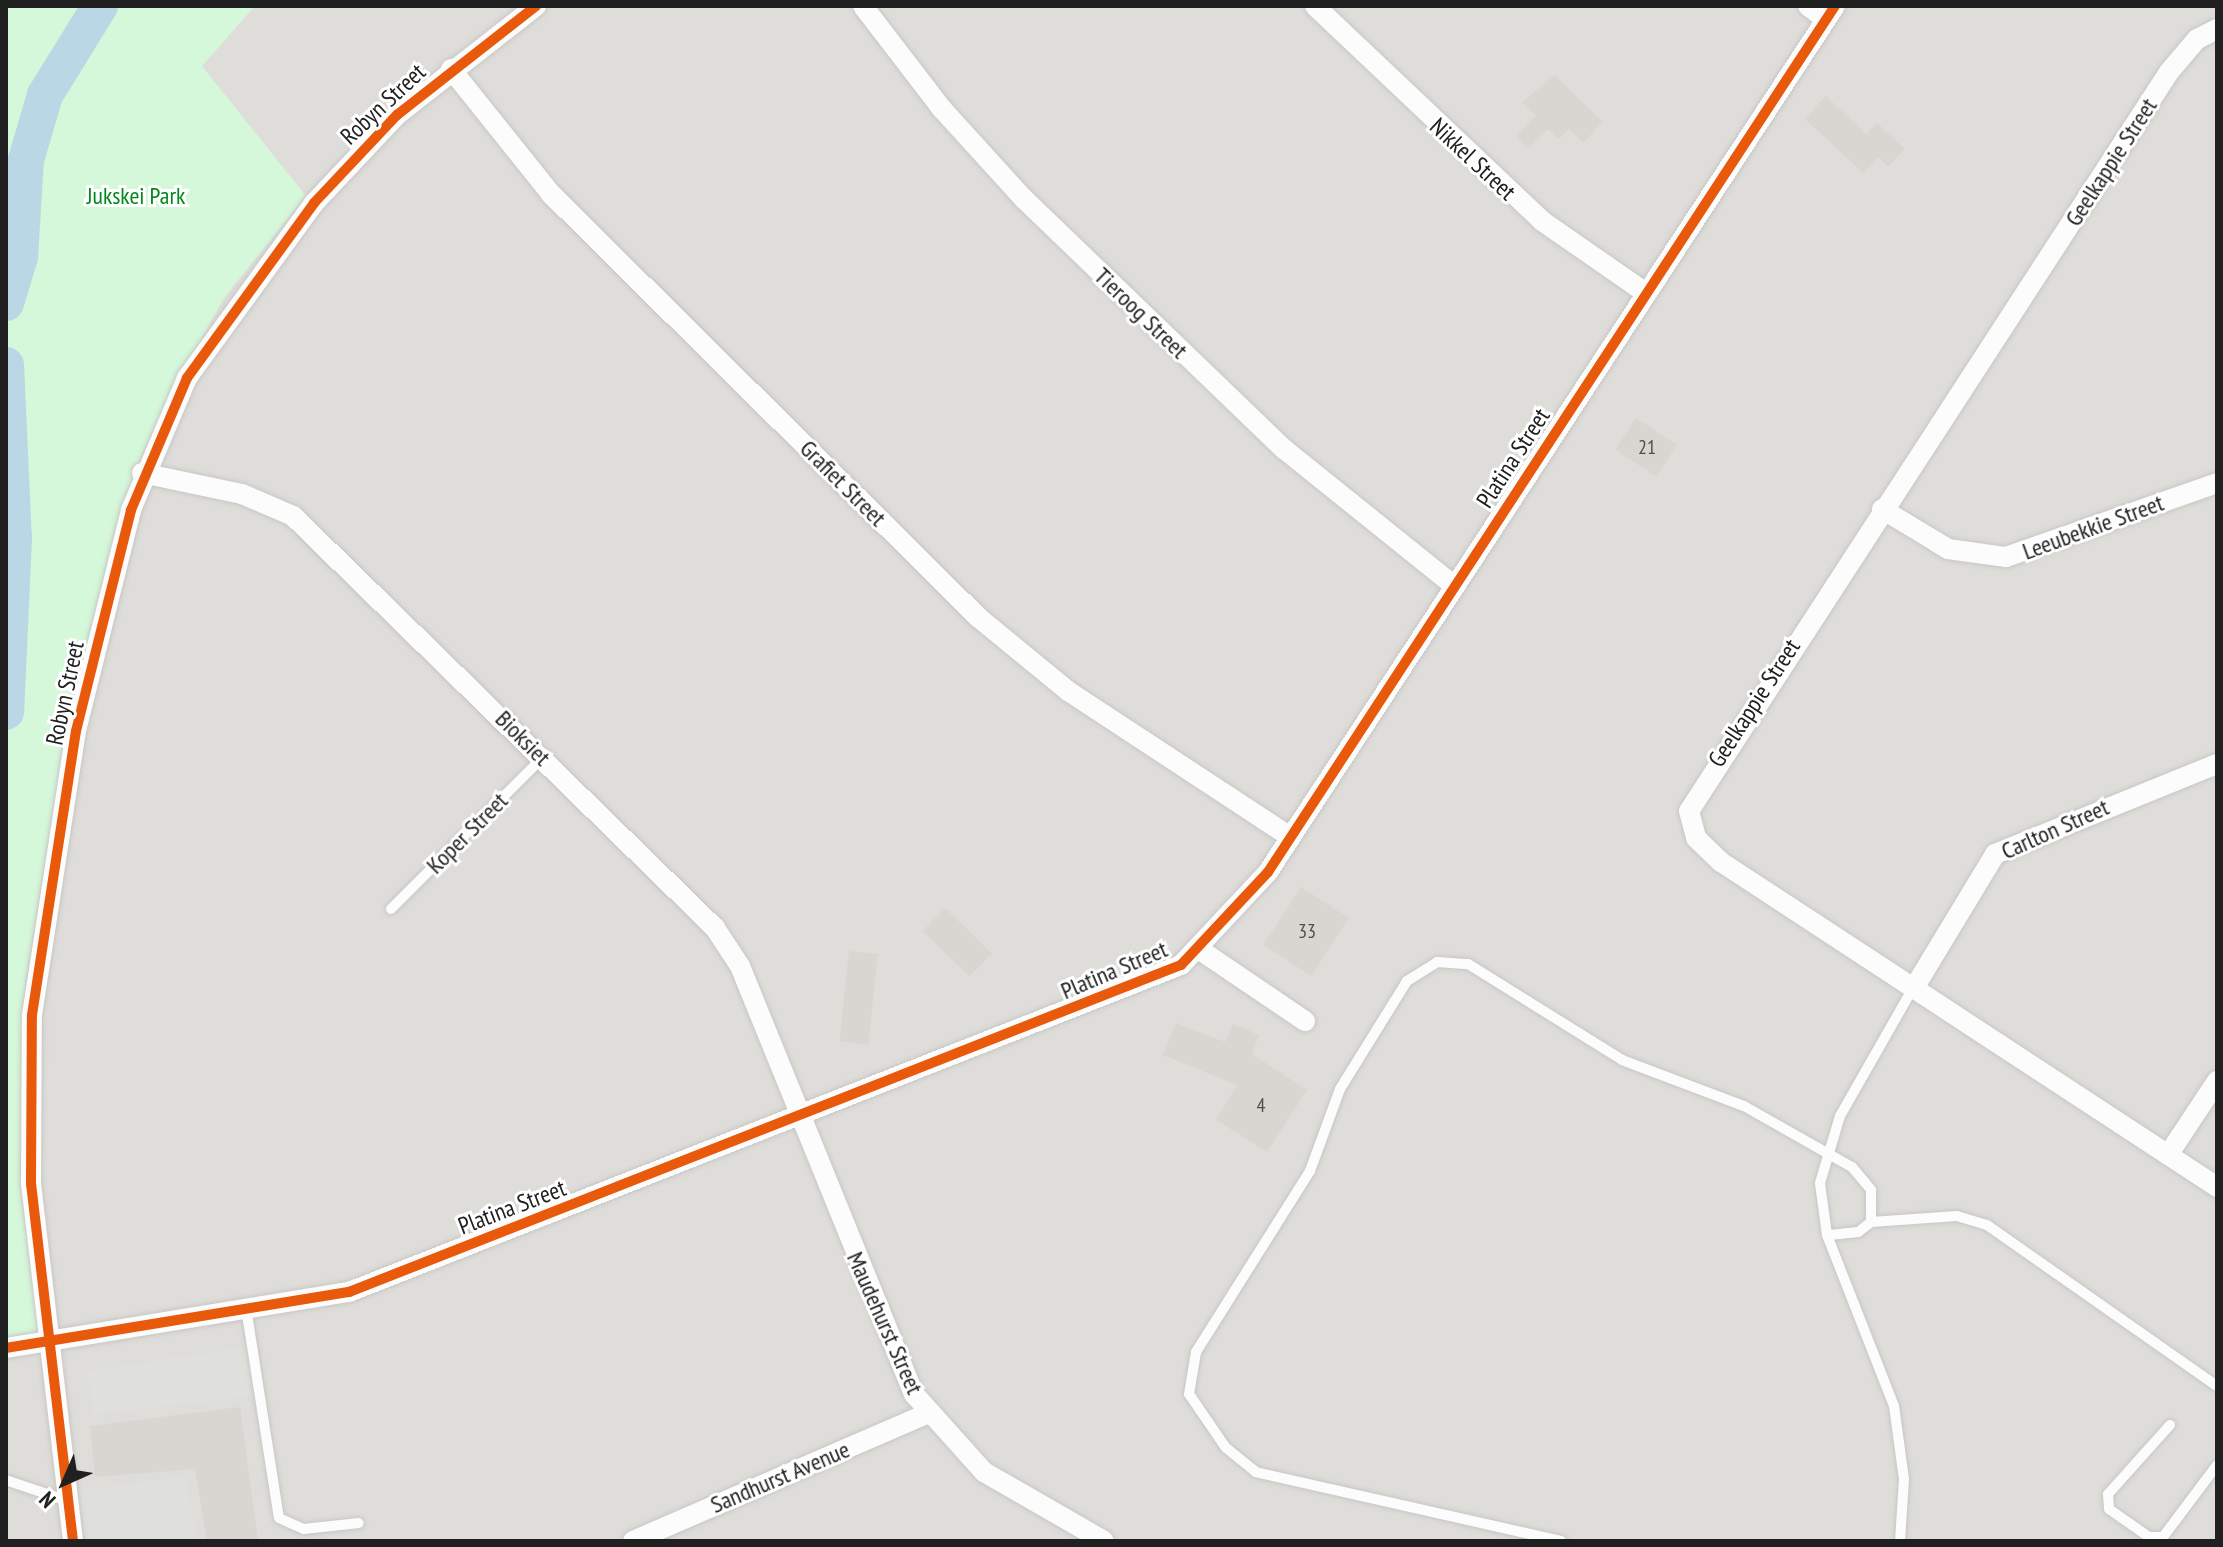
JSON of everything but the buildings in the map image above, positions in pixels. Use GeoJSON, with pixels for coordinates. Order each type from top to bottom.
{"type":"FeatureCollection","features":[{"type":"Feature","properties":{"kind":"street","name":"Robyn Street"},"geometry":{"type":"LineString","coordinates":[[73,1541],[31,1170],[35,983],[88,674],[142,473],[187,378],[252,282],[362,148],[451,69],[536,6]]}},
{"type":"Feature","properties":{"kind":"street","name":"Tieroog Street"},"geometry":{"type":"LineString","coordinates":[[863,6],[942,109],[1024,199],[1274,440],[1453,585]]}},
{"type":"Feature","properties":{"kind":"street","name":"Nikkel Street"},"geometry":{"type":"LineString","coordinates":[[1315,6],[1531,212],[1646,293]]}},
{"type":"Feature","properties":{"kind":"street"},"geometry":{"type":"LineString","coordinates":[[1808,6],[1831,12]]}},
{"type":"Feature","properties":{"kind":"street","name":"Platina Street"},"geometry":{"type":"LineString","coordinates":[[6,1348],[247,1314],[349,1292],[1086,1006],[1200,950],[1289,836],[1831,12]]}},
{"type":"Feature","properties":{"kind":"street","name":"Geelkappie Street"},"geometry":{"type":"LineString","coordinates":[[2217,29],[2185,51],[1882,509],[1689,811],[1709,853],[2217,1187]]}},
{"type":"Feature","properties":{"kind":"street","name":"Grafiet Street"},"geometry":{"type":"LineString","coordinates":[[451,69],[551,194],[987,625],[1068,691],[1289,836]]}},
{"type":"Feature","properties":{"kind":"street","name":"Bioksiet"},"geometry":{"type":"LineString","coordinates":[[142,473],[242,494],[293,516],[543,757],[724,939],[799,1117]]}},
{"type":"Feature","properties":{"kind":"street","name":"Leeubekkie Street"},"geometry":{"type":"LineString","coordinates":[[1882,509],[1948,549],[2006,557],[2217,483]]}},
{"type":"Feature","properties":{"kind":"street","name":"Carlton Street"},"geometry":{"type":"LineString","coordinates":[[1914,988],[1995,854],[2217,764]]}},
{"type":"Feature","properties":{"kind":"street"},"geometry":{"type":"LineString","coordinates":[[1200,950],[1305,1021]]}},
{"type":"Feature","properties":{"kind":"street"},"geometry":{"type":"LineString","coordinates":[[2168,1155],[2217,1081]]}},
{"type":"Feature","properties":{"kind":"street","name":"Maudehurst Street"},"geometry":{"type":"LineString","coordinates":[[799,1117],[890,1348],[927,1414],[984,1472],[1104,1541]]}},
{"type":"Feature","properties":{"kind":"street","name":"Sandhurst Avenue"},"geometry":{"type":"LineString","coordinates":[[633,1541],[927,1414]]}},
{"type":"Feature","properties":{"kind":"lane","name":"Koper Street"},"geometry":{"type":"LineString","coordinates":[[391,909],[543,757]]}},
{"type":"Feature","properties":{"kind":"lane"},"geometry":{"type":"LineString","coordinates":[[1561,1541],[1256,1472],[1226,1448],[1189,1394],[1196,1352],[1315,1163],[1340,1089],[1397,993],[1429,965],[1468,964],[1622,1060],[1744,1106],[1826,1154],[1868,1184],[1871,1222]]}},
{"type":"Feature","properties":{"kind":"lane"},"geometry":{"type":"LineString","coordinates":[[1900,1541],[1904,1479],[1894,1406],[1827,1235],[1820,1183],[1826,1154],[1914,988]]}},
{"type":"Feature","properties":{"kind":"lane"},"geometry":{"type":"LineString","coordinates":[[1827,1235],[1858,1232],[1871,1222],[1957,1216],[1987,1225],[2217,1386]]}},
{"type":"Feature","properties":{"kind":"lane"},"geometry":{"type":"LineString","coordinates":[[247,1314],[279,1518],[304,1529],[359,1523]]}},
{"type":"Feature","properties":{"kind":"lane"},"geometry":{"type":"LineString","coordinates":[[2170,1425],[2108,1494],[2109,1509],[2149,1537],[2163,1537],[2217,1465]]}},
{"type":"Feature","properties":{"kind":"lane"},"geometry":{"type":"LineString","coordinates":[[6,1480],[68,1501]]}},
{"type":"Feature","properties":{"kind":"shaded area"},"geometry":{"type":"Polygon","coordinates":[[[6,6],[2217,6],[2217,1541],[6,1541],[6,6]]]}},
{"type":"Feature","properties":{"kind":"shaded area"},"geometry":{"type":"Polygon","coordinates":[[[253,1346],[259,1396],[93,1414],[87,1371],[253,1346]]]}},
{"type":"Feature","properties":{"kind":"shaded area"},"geometry":{"type":"Polygon","coordinates":[[[186,1476],[196,1541],[82,1541],[76,1491],[186,1476]]]}},
{"type":"Feature","properties":{"kind":"green space","name":"Jukskei Park"},"geometry":{"type":"Polygon","coordinates":[[[6,6],[255,6],[202,66],[306,196],[224,298],[169,397],[138,464],[111,554],[68,724],[25,982],[23,1160],[42,1343],[6,1349],[6,6]]]}},
{"type":"Feature","properties":{"kind":"waterway"},"geometry":{"type":"LineString","coordinates":[[6,303],[20,257],[26,160],[45,95],[100,6]]}},
{"type":"Feature","properties":{"kind":"waterway"},"geometry":{"type":"LineString","coordinates":[[6,365],[14,538],[6,712]]}},
{"type":"Feature","properties":{"kind":"cycle path"},"geometry":{"type":"LineString","coordinates":[[73,1541],[31,1184],[32,1015],[76,731],[131,510],[187,378],[314,203],[397,115],[536,6]]}},
{"type":"Feature","properties":{"kind":"cycle path"},"geometry":{"type":"LineString","coordinates":[[6,1348],[349,1292],[1181,965],[1268,872],[1835,6]]}}]}
